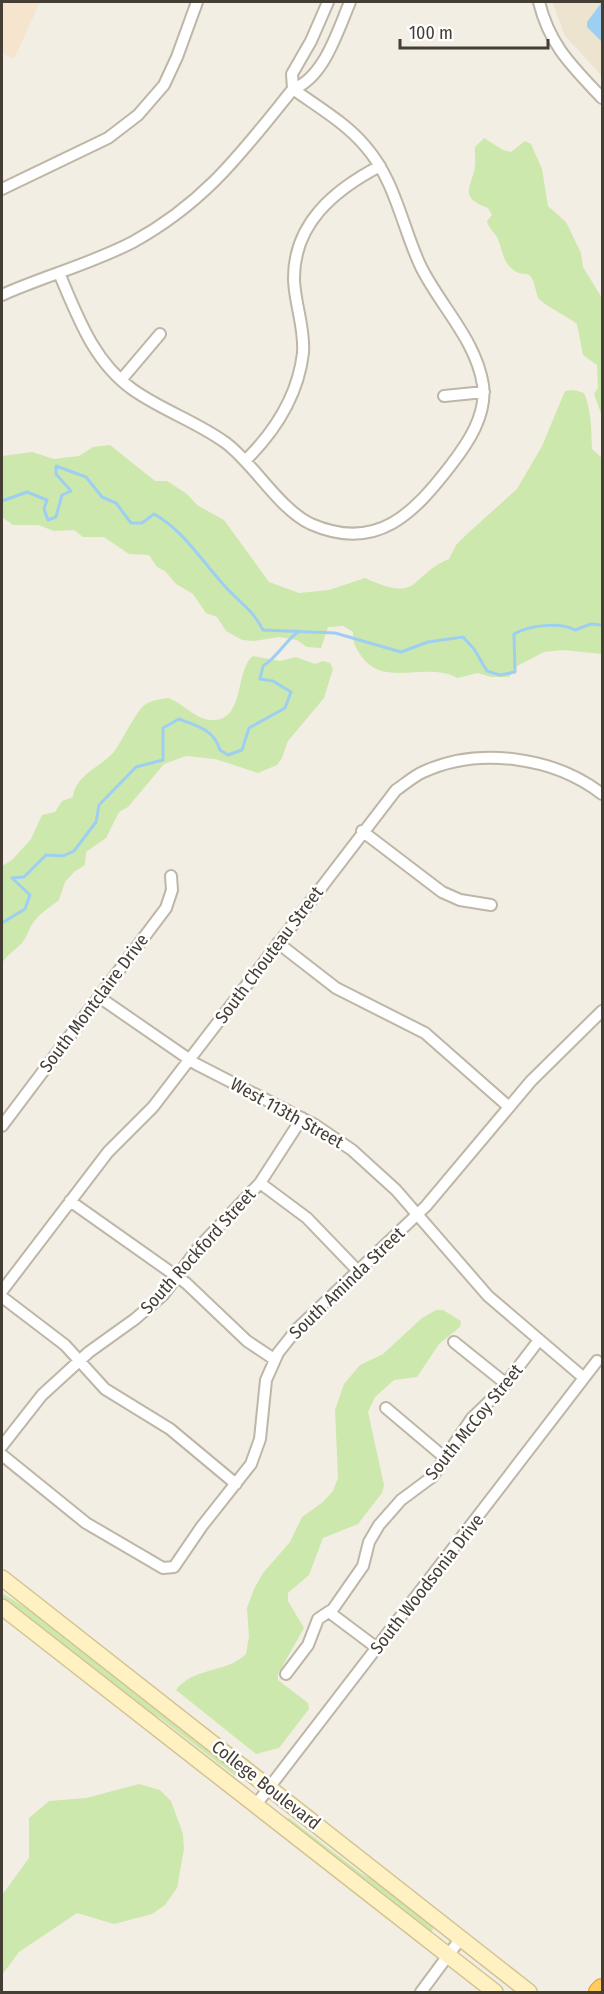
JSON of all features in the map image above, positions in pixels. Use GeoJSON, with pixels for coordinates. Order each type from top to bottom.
{"type":"FeatureCollection","features":[{"type":"Feature","properties":{"kind":"highway"},"geometry":{"type":"LineString","coordinates":[[599,1992],[603,1989]]}},
{"type":"Feature","properties":{"kind":"main road","name":"College Boulevard"},"geometry":{"type":"LineString","coordinates":[[2,1578],[529,1992]]}},
{"type":"Feature","properties":{"kind":"main road","name":"College Boulevard"},"geometry":{"type":"LineString","coordinates":[[2,1607],[495,1992]]}},
{"type":"Feature","properties":{"kind":"street"},"geometry":{"type":"LineString","coordinates":[[2,189],[108,138],[138,115],[164,85],[197,2]]}},
{"type":"Feature","properties":{"kind":"street"},"geometry":{"type":"LineString","coordinates":[[59,273],[86,334],[121,380],[147,399],[203,427],[246,459],[286,505],[309,523],[343,534],[364,533],[400,520],[428,494],[470,439],[483,392],[478,365],[470,347],[422,268],[395,195],[380,166],[366,147],[349,131],[293,89],[292,74],[311,41],[328,2]]}},
{"type":"Feature","properties":{"kind":"street"},"geometry":{"type":"LineString","coordinates":[[2,295],[130,243],[180,213],[223,175],[293,89],[304,85],[318,68],[350,2]]}},
{"type":"Feature","properties":{"kind":"street"},"geometry":{"type":"LineString","coordinates":[[539,2],[548,33],[557,48],[603,98]]}},
{"type":"Feature","properties":{"kind":"street"},"geometry":{"type":"LineString","coordinates":[[246,459],[280,420],[297,380],[303,352],[294,280],[298,253],[306,229],[330,198],[380,166]]}},
{"type":"Feature","properties":{"kind":"street"},"geometry":{"type":"LineString","coordinates":[[121,380],[160,334]]}},
{"type":"Feature","properties":{"kind":"street"},"geometry":{"type":"LineString","coordinates":[[444,396],[483,392]]}},
{"type":"Feature","properties":{"kind":"street","name":"South Chouteau Street"},"geometry":{"type":"LineString","coordinates":[[2,1291],[108,1152],[153,1107],[190,1060],[362,831],[396,790],[423,772],[459,761],[518,758],[578,778],[603,794]]}},
{"type":"Feature","properties":{"kind":"street"},"geometry":{"type":"LineString","coordinates":[[362,831],[436,889],[459,900],[491,905]]}},
{"type":"Feature","properties":{"kind":"street","name":"South Montclaire Drive"},"geometry":{"type":"LineString","coordinates":[[2,1126],[166,908],[172,890],[171,876]]}},
{"type":"Feature","properties":{"kind":"street"},"geometry":{"type":"LineString","coordinates":[[278,943],[336,988],[425,1033],[509,1107]]}},
{"type":"Feature","properties":{"kind":"street","name":"West 113th Street"},"geometry":{"type":"LineString","coordinates":[[99,997],[190,1060],[302,1118],[352,1150],[396,1190],[488,1296],[584,1378]]}},
{"type":"Feature","properties":{"kind":"street","name":"South Aminda Street"},"geometry":{"type":"LineString","coordinates":[[2,1455],[86,1522],[163,1569],[169,1569],[178,1563],[202,1526],[251,1464],[260,1439],[266,1380],[274,1359],[297,1329],[417,1215],[531,1081],[603,1011]]}},
{"type":"Feature","properties":{"kind":"street","name":"South Rockford Street"},"geometry":{"type":"LineString","coordinates":[[2,1446],[42,1395],[79,1361],[145,1311],[177,1277],[199,1248],[260,1183],[302,1118]]}},
{"type":"Feature","properties":{"kind":"street"},"geometry":{"type":"LineString","coordinates":[[260,1183],[307,1218],[358,1271]]}},
{"type":"Feature","properties":{"kind":"street"},"geometry":{"type":"LineString","coordinates":[[70,1201],[177,1277],[248,1341],[274,1359]]}},
{"type":"Feature","properties":{"kind":"street"},"geometry":{"type":"LineString","coordinates":[[2,1297],[65,1345],[105,1389],[170,1429],[236,1485]]}},
{"type":"Feature","properties":{"kind":"street","name":"South McCoy Street"},"geometry":{"type":"LineString","coordinates":[[286,1674],[308,1645],[318,1619],[338,1603],[363,1566],[369,1542],[379,1525],[401,1500],[432,1477],[472,1418],[505,1383],[539,1340]]}},
{"type":"Feature","properties":{"kind":"street"},"geometry":{"type":"LineString","coordinates":[[454,1342],[505,1383]]}},
{"type":"Feature","properties":{"kind":"street","name":"South Woodsonia Drive"},"geometry":{"type":"LineString","coordinates":[[255,1806],[597,1361]]}},
{"type":"Feature","properties":{"kind":"street"},"geometry":{"type":"LineString","coordinates":[[386,1408],[444,1457]]}},
{"type":"Feature","properties":{"kind":"street"},"geometry":{"type":"LineString","coordinates":[[329,1612],[377,1648]]}},
{"type":"Feature","properties":{"kind":"street"},"geometry":{"type":"LineString","coordinates":[[421,1992],[461,1938]]}},
{"type":"Feature","properties":{"kind":"shaded area"},"geometry":{"type":"Polygon","coordinates":[[[2,2],[40,2],[14,59],[2,53],[2,2]]]}},
{"type":"Feature","properties":{"kind":"shaded area"},"geometry":{"type":"Polygon","coordinates":[[[552,2],[602,2],[602,76],[565,36],[552,2]]]}},
{"type":"Feature","properties":{"kind":"green space"},"geometry":{"type":"Polygon","coordinates":[[[484,138],[503,150],[511,152],[525,141],[531,144],[542,169],[548,206],[566,222],[581,253],[583,267],[602,298],[602,416],[594,394],[598,388],[597,365],[583,355],[577,324],[538,298],[530,276],[516,272],[510,267],[505,260],[497,237],[488,224],[487,221],[492,215],[488,208],[472,200],[469,195],[475,166],[475,147],[484,138]]]}},
{"type":"Feature","properties":{"kind":"green space"},"geometry":{"type":"Polygon","coordinates":[[[574,390],[584,393],[587,400],[592,449],[602,458],[602,654],[563,650],[544,652],[517,666],[509,677],[491,677],[478,673],[457,678],[445,673],[382,671],[371,666],[362,657],[353,640],[353,632],[343,626],[328,627],[321,648],[307,647],[297,640],[279,637],[254,641],[242,640],[226,631],[217,617],[206,613],[193,594],[176,584],[165,571],[157,567],[149,555],[129,554],[104,537],[83,537],[74,530],[54,531],[38,525],[13,525],[2,517],[2,456],[32,452],[54,459],[79,456],[93,447],[110,445],[155,481],[167,481],[187,494],[197,505],[224,520],[269,582],[299,593],[329,590],[365,578],[383,585],[406,588],[449,559],[456,545],[517,489],[542,446],[565,391],[574,390]]]}},
{"type":"Feature","properties":{"kind":"green space"},"geometry":{"type":"Polygon","coordinates":[[[253,656],[280,661],[296,657],[315,664],[323,661],[330,663],[333,669],[324,698],[288,741],[277,765],[258,773],[215,759],[186,756],[164,764],[128,807],[119,812],[106,838],[86,852],[85,865],[65,882],[59,900],[38,917],[22,943],[2,963],[2,866],[12,860],[31,839],[42,815],[55,812],[62,801],[73,797],[78,783],[112,754],[137,713],[146,704],[168,698],[204,719],[210,720],[221,719],[229,713],[238,695],[247,663],[253,656]]]}},
{"type":"Feature","properties":{"kind":"green space"},"geometry":{"type":"Polygon","coordinates":[[[436,1310],[443,1310],[461,1321],[460,1327],[439,1344],[417,1377],[394,1380],[375,1397],[368,1412],[384,1485],[382,1493],[358,1524],[323,1538],[309,1575],[288,1593],[288,1601],[304,1628],[278,1674],[278,1680],[308,1703],[309,1709],[279,1748],[256,1754],[176,1690],[191,1677],[229,1664],[246,1654],[249,1637],[247,1608],[254,1589],[263,1573],[290,1542],[302,1517],[323,1502],[333,1491],[338,1478],[335,1410],[344,1384],[360,1365],[383,1354],[422,1318],[436,1310]]]}},
{"type":"Feature","properties":{"kind":"green space"},"geometry":{"type":"Polygon","coordinates":[[[2,1593],[43,1618],[240,1774],[235,1776],[160,1718],[143,1709],[2,1600],[2,1593]]]}},
{"type":"Feature","properties":{"kind":"green space"},"geometry":{"type":"Polygon","coordinates":[[[139,1784],[160,1790],[171,1801],[183,1834],[184,1849],[177,1888],[165,1905],[152,1914],[114,1924],[77,1913],[19,1952],[2,1975],[2,1895],[29,1858],[29,1818],[49,1801],[86,1798],[139,1784]]]}},
{"type":"Feature","properties":{"kind":"green space"},"geometry":{"type":"Polygon","coordinates":[[[289,1818],[434,1925],[432,1931],[430,1933],[285,1820],[289,1818]]]}},
{"type":"Feature","properties":{"kind":"water"},"geometry":{"type":"Polygon","coordinates":[[[602,2],[602,42],[587,27],[587,22],[602,2]]]}},
{"type":"Feature","properties":{"kind":"waterway"},"geometry":{"type":"LineString","coordinates":[[2,501],[27,492],[47,500],[44,509],[48,520],[56,517],[62,495],[71,491],[56,474],[56,466],[86,477],[102,497],[116,503],[131,523],[142,523],[154,514],[174,528],[259,622],[263,630],[335,633],[401,652],[428,642],[463,637],[474,649],[487,671],[500,675],[515,672],[514,634],[528,628],[545,626],[561,626],[575,630],[591,624],[602,625]]}},
{"type":"Feature","properties":{"kind":"waterway"},"geometry":{"type":"LineString","coordinates":[[2,923],[25,909],[30,895],[12,878],[24,877],[46,855],[63,856],[74,851],[96,822],[99,805],[136,767],[163,760],[163,728],[179,719],[193,724],[209,733],[220,750],[228,755],[242,750],[249,728],[285,708],[291,692],[273,681],[260,679],[263,666],[299,631]]}}]}
